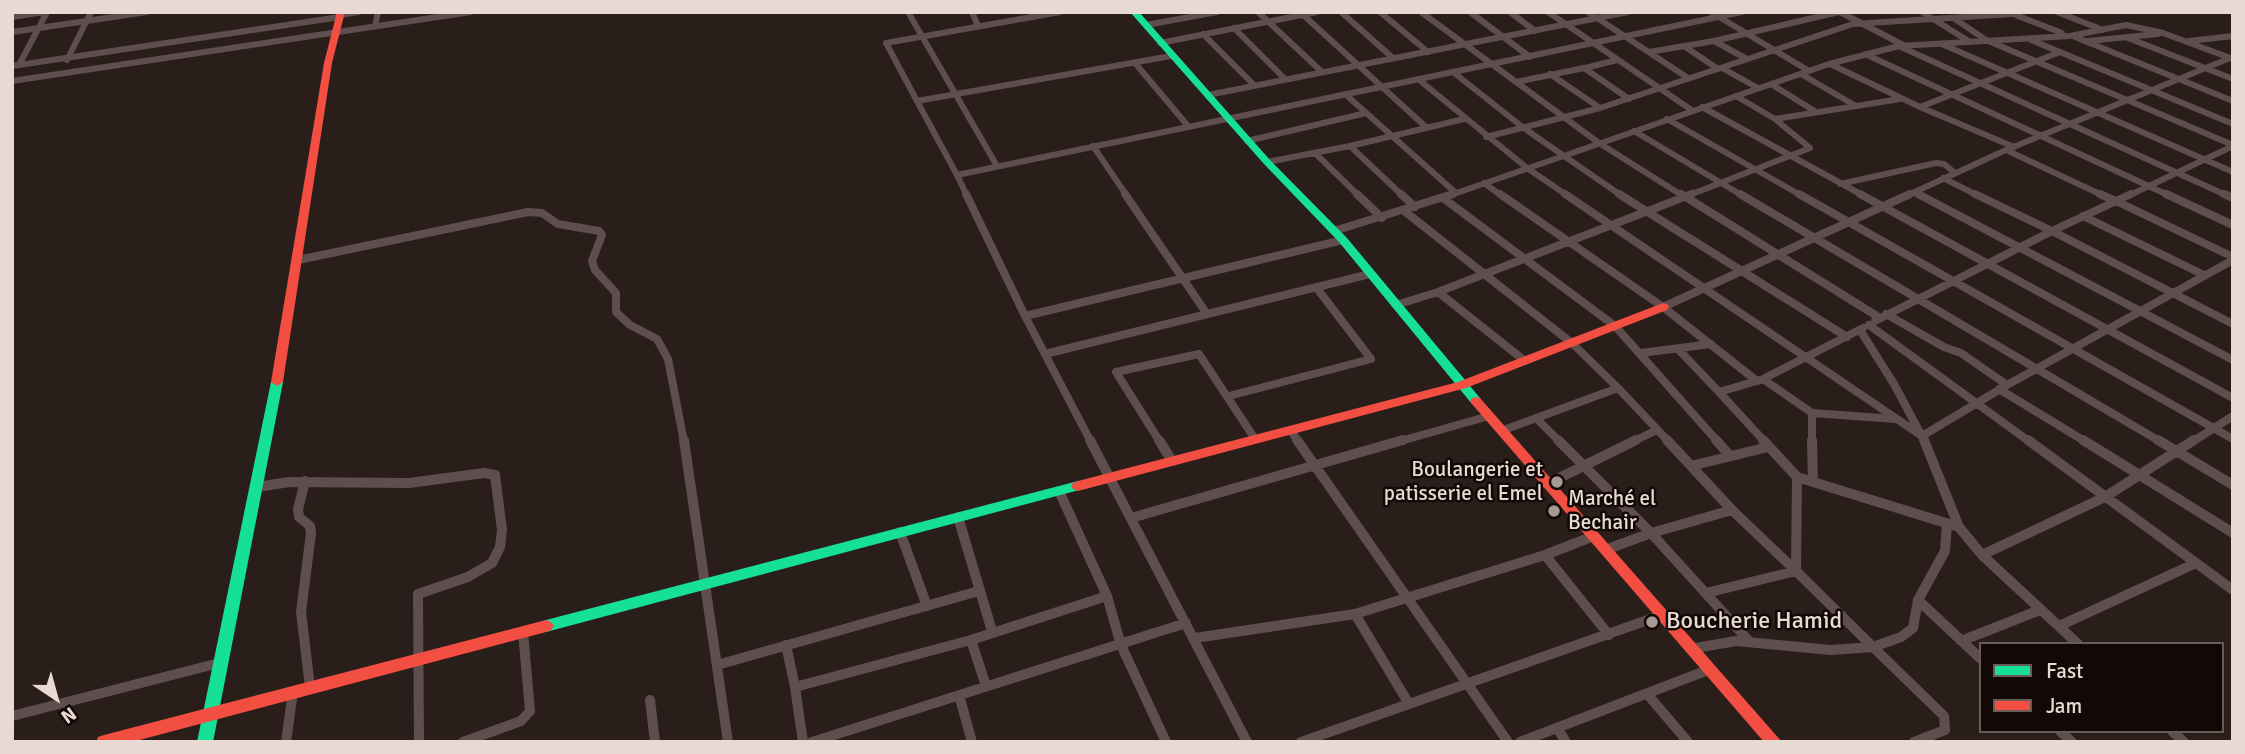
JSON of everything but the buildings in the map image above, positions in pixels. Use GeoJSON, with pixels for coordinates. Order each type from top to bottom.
{"type":"FeatureCollection","features":[{"type":"Feature","properties":{"kind":"street"},"geometry":{"type":"LineString","coordinates":[[12,17],[46,12]]}},
{"type":"Feature","properties":{"kind":"street"},"geometry":{"type":"LineString","coordinates":[[16,65],[46,12]]}},
{"type":"Feature","properties":{"kind":"street"},"geometry":{"type":"LineString","coordinates":[[60,74],[91,12]]}},
{"type":"Feature","properties":{"kind":"street"},"geometry":{"type":"LineString","coordinates":[[12,32],[147,12]]}},
{"type":"Feature","properties":{"kind":"street"},"geometry":{"type":"LineString","coordinates":[[16,65],[359,12]]}},
{"type":"Feature","properties":{"kind":"street"},"geometry":{"type":"LineString","coordinates":[[375,26],[378,12]]}},
{"type":"Feature","properties":{"kind":"street"},"geometry":{"type":"LineString","coordinates":[[12,81],[471,12]]}},
{"type":"Feature","properties":{"kind":"street"},"geometry":{"type":"LineString","coordinates":[[908,12],[997,166]]}},
{"type":"Feature","properties":{"kind":"street"},"geometry":{"type":"LineString","coordinates":[[972,12],[978,26]]}},
{"type":"Feature","properties":{"kind":"street"},"geometry":{"type":"LineString","coordinates":[[1010,12],[1016,20]]}},
{"type":"Feature","properties":{"kind":"street"},"geometry":{"type":"LineString","coordinates":[[1060,12],[921,36],[885,45],[957,174],[1025,316],[1247,742]]}},
{"type":"Feature","properties":{"kind":"street"},"geometry":{"type":"LineString","coordinates":[[1134,12],[1266,162],[1338,235],[1501,431],[1708,670],[1774,742]]}},
{"type":"Feature","properties":{"kind":"street"},"geometry":{"type":"LineString","coordinates":[[1179,12],[1184,18]]}},
{"type":"Feature","properties":{"kind":"street"},"geometry":{"type":"LineString","coordinates":[[1146,25],[1217,12]]}},
{"type":"Feature","properties":{"kind":"street"},"geometry":{"type":"LineString","coordinates":[[1258,12],[1322,72]]}},
{"type":"Feature","properties":{"kind":"street"},"geometry":{"type":"LineString","coordinates":[[1160,43],[1317,12]]}},
{"type":"Feature","properties":{"kind":"street"},"geometry":{"type":"LineString","coordinates":[[1341,12],[1393,58]]}},
{"type":"Feature","properties":{"kind":"street"},"geometry":{"type":"LineString","coordinates":[[1380,12],[1428,52]]}},
{"type":"Feature","properties":{"kind":"street"},"geometry":{"type":"LineString","coordinates":[[1423,13],[1436,12]]}},
{"type":"Feature","properties":{"kind":"street"},"geometry":{"type":"LineString","coordinates":[[1470,12],[1530,57]]}},
{"type":"Feature","properties":{"kind":"street"},"geometry":{"type":"LineString","coordinates":[[1510,12],[1535,31]]}},
{"type":"Feature","properties":{"kind":"street"},"geometry":{"type":"LineString","coordinates":[[1548,12],[1693,111]]}},
{"type":"Feature","properties":{"kind":"street"},"geometry":{"type":"LineString","coordinates":[[1588,12],[1688,78]]}},
{"type":"Feature","properties":{"kind":"street"},"geometry":{"type":"LineString","coordinates":[[1208,95],[1628,12]]}},
{"type":"Feature","properties":{"kind":"street"},"geometry":{"type":"LineString","coordinates":[[1711,12],[1773,49],[1856,106]]}},
{"type":"Feature","properties":{"kind":"street"},"geometry":{"type":"LineString","coordinates":[[957,174],[1742,12]]}},
{"type":"Feature","properties":{"kind":"street"},"geometry":{"type":"LineString","coordinates":[[1649,52],[1714,41],[1840,12],[1902,46],[2233,198]]}},
{"type":"Feature","properties":{"kind":"street"},"geometry":{"type":"LineString","coordinates":[[1881,12],[1896,21]]}},
{"type":"Feature","properties":{"kind":"street"},"geometry":{"type":"LineString","coordinates":[[1922,12],[1970,42]]}},
{"type":"Feature","properties":{"kind":"street"},"geometry":{"type":"LineString","coordinates":[[1959,12],[1970,18]]}},
{"type":"Feature","properties":{"kind":"street"},"geometry":{"type":"LineString","coordinates":[[2057,12],[2104,30]]}},
{"type":"Feature","properties":{"kind":"street"},"geometry":{"type":"LineString","coordinates":[[1302,13],[1427,128]]}},
{"type":"Feature","properties":{"kind":"street"},"geometry":{"type":"LineString","coordinates":[[1423,13],[1599,143],[1682,197],[1883,316],[1961,353],[2003,387],[2233,533]]}},
{"type":"Feature","properties":{"kind":"street"},"geometry":{"type":"LineString","coordinates":[[1486,137],[1600,108],[1773,49],[1861,23],[1970,18],[2010,13],[2233,101]]}},
{"type":"Feature","properties":{"kind":"street"},"geometry":{"type":"LineString","coordinates":[[205,742],[258,487],[298,260],[310,167],[340,15]]}},
{"type":"Feature","properties":{"kind":"street"},"geometry":{"type":"LineString","coordinates":[[1955,19],[1986,40],[2233,145]]}},
{"type":"Feature","properties":{"kind":"street"},"geometry":{"type":"LineString","coordinates":[[1025,316],[1338,235],[1805,72],[1902,46],[2070,36],[2126,25],[2163,33],[2231,58]]}},
{"type":"Feature","properties":{"kind":"street"},"geometry":{"type":"LineString","coordinates":[[1234,28],[1286,79]]}},
{"type":"Feature","properties":{"kind":"street"},"geometry":{"type":"LineString","coordinates":[[2086,41],[2163,33]]}},
{"type":"Feature","properties":{"kind":"street"},"geometry":{"type":"LineString","coordinates":[[1203,34],[1254,85]]}},
{"type":"Feature","properties":{"kind":"street"},"geometry":{"type":"LineString","coordinates":[[2026,38],[2233,124]]}},
{"type":"Feature","properties":{"kind":"street"},"geometry":{"type":"LineString","coordinates":[[2128,38],[2233,79]]}},
{"type":"Feature","properties":{"kind":"street"},"geometry":{"type":"LineString","coordinates":[[2186,41],[2230,38]]}},
{"type":"Feature","properties":{"kind":"street"},"geometry":{"type":"LineString","coordinates":[[1714,41],[1746,59]]}},
{"type":"Feature","properties":{"kind":"street"},"geometry":{"type":"LineString","coordinates":[[1942,44],[2233,172]]}},
{"type":"Feature","properties":{"kind":"street"},"geometry":{"type":"LineString","coordinates":[[1684,46],[1758,89]]}},
{"type":"Feature","properties":{"kind":"street"},"geometry":{"type":"LineString","coordinates":[[1920,107],[2060,52]]}},
{"type":"Feature","properties":{"kind":"street"},"geometry":{"type":"LineString","coordinates":[[1865,54],[2233,225]]}},
{"type":"Feature","properties":{"kind":"street"},"geometry":{"type":"LineString","coordinates":[[917,101],[1171,56]]}},
{"type":"Feature","properties":{"kind":"street"},"geometry":{"type":"LineString","coordinates":[[104,742],[1462,384],[1573,344],[1663,307],[1955,173],[2231,58]]}},
{"type":"Feature","properties":{"kind":"street"},"geometry":{"type":"LineString","coordinates":[[1516,82],[1617,60]]}},
{"type":"Feature","properties":{"kind":"street"},"geometry":{"type":"LineString","coordinates":[[1135,62],[1188,126]]}},
{"type":"Feature","properties":{"kind":"street"},"geometry":{"type":"LineString","coordinates":[[1829,64],[2233,258]]}},
{"type":"Feature","properties":{"kind":"street"},"geometry":{"type":"LineString","coordinates":[[1585,68],[1629,99]]}},
{"type":"Feature","properties":{"kind":"street"},"geometry":{"type":"LineString","coordinates":[[1453,72],[1525,129],[1644,211],[1847,337]]}},
{"type":"Feature","properties":{"kind":"street"},"geometry":{"type":"LineString","coordinates":[[1550,74],[1600,108]]}},
{"type":"Feature","properties":{"kind":"street"},"geometry":{"type":"LineString","coordinates":[[1418,79],[1527,168],[1922,436]]}},
{"type":"Feature","properties":{"kind":"street"},"geometry":{"type":"LineString","coordinates":[[1770,84],[1816,112]]}},
{"type":"Feature","properties":{"kind":"street"},"geometry":{"type":"LineString","coordinates":[[1345,94],[1456,193]]}},
{"type":"Feature","properties":{"kind":"street"},"geometry":{"type":"LineString","coordinates":[[1395,305],[1438,292],[1810,148],[1775,119],[1736,96]]}},
{"type":"Feature","properties":{"kind":"street"},"geometry":{"type":"LineString","coordinates":[[1775,119],[1902,98]]}},
{"type":"Feature","properties":{"kind":"street"},"geometry":{"type":"LineString","coordinates":[[1702,107],[2233,398]]}},
{"type":"Feature","properties":{"kind":"street"},"geometry":{"type":"LineString","coordinates":[[1247,141],[1366,113]]}},
{"type":"Feature","properties":{"kind":"street"},"geometry":{"type":"LineString","coordinates":[[1266,162],[1350,146],[1464,119]]}},
{"type":"Feature","properties":{"kind":"street"},"geometry":{"type":"LineString","coordinates":[[1667,119],[2233,439]]}},
{"type":"Feature","properties":{"kind":"street"},"geometry":{"type":"LineString","coordinates":[[1634,131],[1719,184],[2233,485]]}},
{"type":"Feature","properties":{"kind":"street"},"geometry":{"type":"LineString","coordinates":[[1719,392],[1760,380],[1806,358],[1950,281],[2233,145]]}},
{"type":"Feature","properties":{"kind":"street"},"geometry":{"type":"LineString","coordinates":[[1093,146],[1207,314]]}},
{"type":"Feature","properties":{"kind":"street"},"geometry":{"type":"LineString","coordinates":[[1350,146],[1415,207]]}},
{"type":"Feature","properties":{"kind":"street"},"geometry":{"type":"LineString","coordinates":[[1315,153],[1381,218]]}},
{"type":"Feature","properties":{"kind":"street"},"geometry":{"type":"LineString","coordinates":[[1840,184],[1936,163],[1944,164],[1955,173]]}},
{"type":"Feature","properties":{"kind":"street"},"geometry":{"type":"LineString","coordinates":[[1944,178],[2233,324]]}},
{"type":"Feature","properties":{"kind":"street"},"geometry":{"type":"LineString","coordinates":[[1485,184],[1663,307],[1760,380],[1812,413],[1896,419]]}},
{"type":"Feature","properties":{"kind":"street"},"geometry":{"type":"LineString","coordinates":[[1916,193],[2233,360]]}},
{"type":"Feature","properties":{"kind":"street"},"geometry":{"type":"LineString","coordinates":[[1443,198],[1615,326],[1730,456]]}},
{"type":"Feature","properties":{"kind":"street"},"geometry":{"type":"LineString","coordinates":[[1403,211],[1573,344],[1732,510],[1944,716],[1947,724],[1945,730],[1914,742]]}},
{"type":"Feature","properties":{"kind":"street"},"geometry":{"type":"LineString","coordinates":[[298,260],[528,212],[542,213],[558,224],[599,231],[602,235],[592,261],[615,293],[616,313],[631,326],[657,339],[668,359],[728,742]]}},
{"type":"Feature","properties":{"kind":"street"},"geometry":{"type":"LineString","coordinates":[[2083,216],[2204,275]]}},
{"type":"Feature","properties":{"kind":"street"},"geometry":{"type":"LineString","coordinates":[[1922,436],[2036,368],[2233,258]]}},
{"type":"Feature","properties":{"kind":"street"},"geometry":{"type":"LineString","coordinates":[[1045,354],[1370,274]]}},
{"type":"Feature","properties":{"kind":"street"},"geometry":{"type":"LineString","coordinates":[[1228,396],[1307,379],[1371,359],[1316,287]]}},
{"type":"Feature","properties":{"kind":"street"},"geometry":{"type":"LineString","coordinates":[[1438,292],[1525,361]]}},
{"type":"Feature","properties":{"kind":"street"},"geometry":{"type":"LineString","coordinates":[[1869,325],[2233,590]]}},
{"type":"Feature","properties":{"kind":"street"},"geometry":{"type":"LineString","coordinates":[[1860,330],[1922,436],[1953,526],[2076,642]]}},
{"type":"Feature","properties":{"kind":"street"},"geometry":{"type":"LineString","coordinates":[[1641,353],[1711,344]]}},
{"type":"Feature","properties":{"kind":"street"},"geometry":{"type":"LineString","coordinates":[[1679,349],[1797,477],[1953,526]]}},
{"type":"Feature","properties":{"kind":"street"},"geometry":{"type":"LineString","coordinates":[[1172,461],[1116,372],[1195,353],[1201,356],[1255,439]]}},
{"type":"Feature","properties":{"kind":"street"},"geometry":{"type":"LineString","coordinates":[[1501,431],[1618,388]]}},
{"type":"Feature","properties":{"kind":"street"},"geometry":{"type":"LineString","coordinates":[[1812,413],[1813,481]]}},
{"type":"Feature","properties":{"kind":"street"},"geometry":{"type":"LineString","coordinates":[[1131,518],[1489,416]]}},
{"type":"Feature","properties":{"kind":"street"},"geometry":{"type":"LineString","coordinates":[[1982,555],[2105,497],[2233,416]]}},
{"type":"Feature","properties":{"kind":"street"},"geometry":{"type":"LineString","coordinates":[[1536,418],[1651,533],[1749,641]]}},
{"type":"Feature","properties":{"kind":"street"},"geometry":{"type":"LineString","coordinates":[[1290,430],[1508,742]]}},
{"type":"Feature","properties":{"kind":"street"},"geometry":{"type":"LineString","coordinates":[[1547,484],[1657,430]]}},
{"type":"Feature","properties":{"kind":"street"},"geometry":{"type":"LineString","coordinates":[[1691,466],[1769,447]]}},
{"type":"Feature","properties":{"kind":"street"},"geometry":{"type":"LineString","coordinates":[[258,487],[305,481],[409,483],[484,473],[495,475],[502,530],[500,547],[492,563],[468,577],[418,594],[419,742]]}},
{"type":"Feature","properties":{"kind":"street"},"geometry":{"type":"LineString","coordinates":[[1796,571],[1797,477]]}},
{"type":"Feature","properties":{"kind":"street"},"geometry":{"type":"LineString","coordinates":[[305,481],[298,509],[299,517],[310,526],[311,533],[301,612],[305,665],[310,687]]}},
{"type":"Feature","properties":{"kind":"street"},"geometry":{"type":"LineString","coordinates":[[1059,491],[1107,596],[1121,645],[1166,742]]}},
{"type":"Feature","properties":{"kind":"street"},"geometry":{"type":"LineString","coordinates":[[1605,550],[1651,533],[1732,510]]}},
{"type":"Feature","properties":{"kind":"street"},"geometry":{"type":"LineString","coordinates":[[958,517],[992,631]]}},
{"type":"Feature","properties":{"kind":"street"},"geometry":{"type":"LineString","coordinates":[[1690,649],[1722,642],[1749,641],[1831,650],[1873,646],[1902,637],[1913,628],[1918,600],[1945,551],[1953,526]]}},
{"type":"Feature","properties":{"kind":"street"},"geometry":{"type":"LineString","coordinates":[[900,533],[927,606]]}},
{"type":"Feature","properties":{"kind":"street"},"geometry":{"type":"LineString","coordinates":[[1195,638],[1355,614],[1545,555],[1594,536]]}},
{"type":"Feature","properties":{"kind":"street"},"geometry":{"type":"LineString","coordinates":[[1545,555],[1609,635]]}},
{"type":"Feature","properties":{"kind":"street"},"geometry":{"type":"LineString","coordinates":[[2059,626],[2196,564]]}},
{"type":"Feature","properties":{"kind":"street"},"geometry":{"type":"LineString","coordinates":[[1706,593],[1796,571]]}},
{"type":"Feature","properties":{"kind":"street"},"geometry":{"type":"LineString","coordinates":[[717,665],[979,591]]}},
{"type":"Feature","properties":{"kind":"street"},"geometry":{"type":"LineString","coordinates":[[795,687],[971,640],[1107,596]]}},
{"type":"Feature","properties":{"kind":"street"},"geometry":{"type":"LineString","coordinates":[[1918,600],[1979,657]]}},
{"type":"Feature","properties":{"kind":"street"},"geometry":{"type":"LineString","coordinates":[[1961,641],[2040,610]]}},
{"type":"Feature","properties":{"kind":"street"},"geometry":{"type":"LineString","coordinates":[[1355,614],[1409,704]]}},
{"type":"Feature","properties":{"kind":"street"},"geometry":{"type":"LineString","coordinates":[[1301,742],[1662,615]]}},
{"type":"Feature","properties":{"kind":"street"},"geometry":{"type":"LineString","coordinates":[[812,742],[1186,623]]}},
{"type":"Feature","properties":{"kind":"street"},"geometry":{"type":"LineString","coordinates":[[463,742],[498,737],[530,712],[523,632]]}},
{"type":"Feature","properties":{"kind":"street"},"geometry":{"type":"LineString","coordinates":[[971,640],[986,686]]}},
{"type":"Feature","properties":{"kind":"street"},"geometry":{"type":"LineString","coordinates":[[786,645],[803,742]]}},
{"type":"Feature","properties":{"kind":"street"},"geometry":{"type":"LineString","coordinates":[[12,716],[223,663]]}},
{"type":"Feature","properties":{"kind":"street"},"geometry":{"type":"LineString","coordinates":[[1520,742],[1708,670]]}},
{"type":"Feature","properties":{"kind":"street"},"geometry":{"type":"LineString","coordinates":[[286,742],[293,691]]}},
{"type":"Feature","properties":{"kind":"street"},"geometry":{"type":"LineString","coordinates":[[960,695],[972,742]]}},
{"type":"Feature","properties":{"kind":"street"},"geometry":{"type":"LineString","coordinates":[[1648,695],[1688,742]]}},
{"type":"Feature","properties":{"kind":"street"},"geometry":{"type":"LineString","coordinates":[[650,700],[655,742]]}},
{"type":"Feature","properties":{"kind":"street"},"geometry":{"type":"LineString","coordinates":[[1557,728],[1566,742]]}},
{"type":"Feature","properties":{"kind":"traffic: fast"},"geometry":{"type":"LineString","coordinates":[[1134,12],[1267,162],[1343,240],[1476,401]]}},
{"type":"Feature","properties":{"kind":"traffic: fast"},"geometry":{"type":"LineString","coordinates":[[205,742],[277,382]]}},
{"type":"Feature","properties":{"kind":"traffic: fast"},"geometry":{"type":"LineString","coordinates":[[546,626],[1078,486]]}},
{"type":"Feature","properties":{"kind":"traffic: jam"},"geometry":{"type":"LineString","coordinates":[[277,382],[328,63],[341,12]]}},
{"type":"Feature","properties":{"kind":"traffic: jam"},"geometry":{"type":"LineString","coordinates":[[1078,486],[1462,385],[1663,307]]}},
{"type":"Feature","properties":{"kind":"traffic: jam"},"geometry":{"type":"LineString","coordinates":[[1476,401],[1774,742]]}},
{"type":"Feature","properties":{"kind":"traffic: jam"},"geometry":{"type":"LineString","coordinates":[[104,742],[546,626]]}},
{"type":"Feature","properties":{"kind":"place","name":"Boulangerie et patisserie el Emel"},"geometry":{"type":"Point","coordinates":[1557,482]}},
{"type":"Feature","properties":{"kind":"place","name":"Marché el Bechair"},"geometry":{"type":"Point","coordinates":[1554,511]}},
{"type":"Feature","properties":{"kind":"place","name":"Boucherie Hamid"},"geometry":{"type":"Point","coordinates":[1652,622]}}]}
